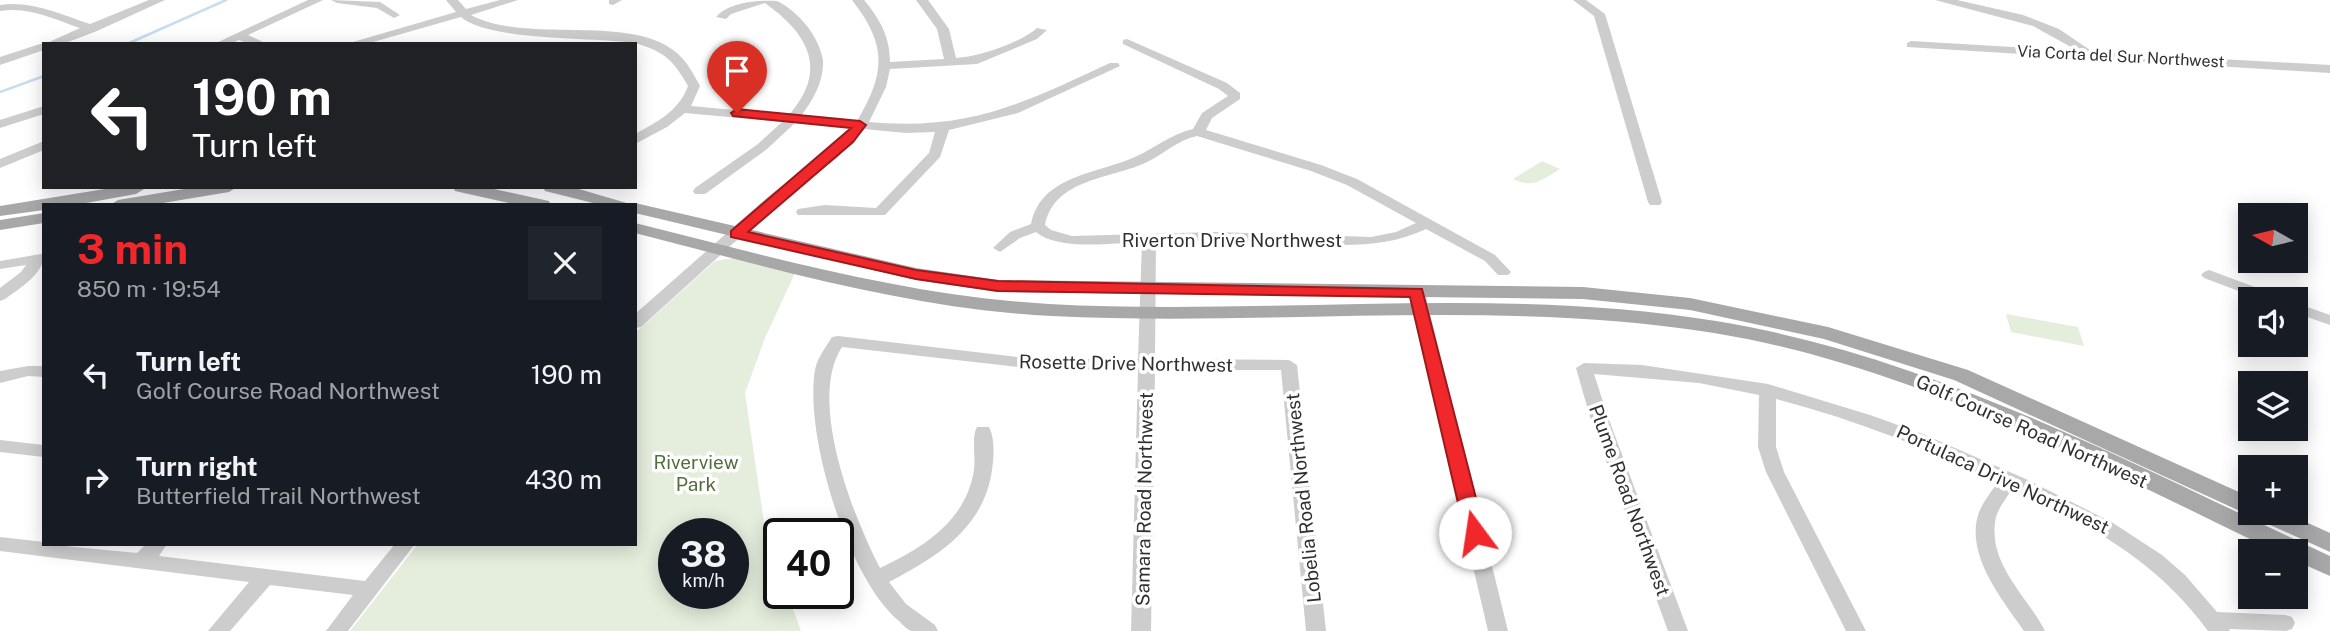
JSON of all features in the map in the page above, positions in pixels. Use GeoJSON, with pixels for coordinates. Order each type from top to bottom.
{"type":"FeatureCollection","features":[{"type":"Feature","properties":{"kind":"main road"},"geometry":{"type":"LineString","coordinates":[[55,203],[133,189]]}},
{"type":"Feature","properties":{"kind":"main road"},"geometry":{"type":"LineString","coordinates":[[130,203],[217,189]]}},
{"type":"Feature","properties":{"kind":"main road"},"geometry":{"type":"LineString","coordinates":[[470,189],[534,203]]}},
{"type":"Feature","properties":{"kind":"main road"},"geometry":{"type":"LineString","coordinates":[[559,189],[614,203]]}},
{"type":"Feature","properties":{"kind":"main road"},"geometry":{"type":"LineString","coordinates":[[0,211],[42,205]]}},
{"type":"Feature","properties":{"kind":"main road","name":"Golf Course Road Northwest"},"geometry":{"type":"LineString","coordinates":[[637,209],[736,234],[959,282],[998,286],[1419,302],[1576,312],[1642,317],[1752,333],[1837,354],[1904,375],[1986,407],[2270,539]]}},
{"type":"Feature","properties":{"kind":"main road"},"geometry":{"type":"LineString","coordinates":[[0,225],[42,218]]}},
{"type":"Feature","properties":{"kind":"main road","name":"Golf Course Road Northwest"},"geometry":{"type":"LineString","coordinates":[[637,228],[846,281],[958,302],[1049,310],[1419,302],[1583,293],[1690,303],[1828,333],[1982,384],[2238,501]]}},
{"type":"Feature","properties":{"kind":"main road"},"geometry":{"type":"LineString","coordinates":[[2291,525],[2330,543]]}},
{"type":"Feature","properties":{"kind":"main road","name":"Golf Course Road Northwest"},"geometry":{"type":"LineString","coordinates":[[2308,557],[2330,567]]}},
{"type":"Feature","properties":{"kind":"street"},"geometry":{"type":"LineString","coordinates":[[57,42],[159,0]]}},
{"type":"Feature","properties":{"kind":"street"},"geometry":{"type":"LineString","coordinates":[[225,42],[317,0]]}},
{"type":"Feature","properties":{"kind":"street"},"geometry":{"type":"LineString","coordinates":[[337,0],[380,5],[394,15]]}},
{"type":"Feature","properties":{"kind":"street"},"geometry":{"type":"LineString","coordinates":[[452,0],[476,22],[501,30],[626,38],[664,48],[675,56],[694,86],[692,99],[684,108],[637,140]]}},
{"type":"Feature","properties":{"kind":"street"},"geometry":{"type":"LineString","coordinates":[[359,42],[512,0]]}},
{"type":"Feature","properties":{"kind":"street"},"geometry":{"type":"LineString","coordinates":[[700,191],[767,143],[792,118],[816,75],[815,47],[802,25],[765,0],[727,12],[722,17]]}},
{"type":"Feature","properties":{"kind":"street"},"geometry":{"type":"LineString","coordinates":[[637,321],[849,139],[860,125],[872,106],[885,66],[885,41],[879,27],[858,0]]}},
{"type":"Feature","properties":{"kind":"street"},"geometry":{"type":"LineString","coordinates":[[942,0],[924,2],[943,29],[951,63]]}},
{"type":"Feature","properties":{"kind":"street"},"geometry":{"type":"LineString","coordinates":[[1580,0],[1599,14],[1655,202]]}},
{"type":"Feature","properties":{"kind":"street"},"geometry":{"type":"LineString","coordinates":[[1941,0],[2019,17],[2047,27],[2072,39],[2088,53]]}},
{"type":"Feature","properties":{"kind":"street"},"geometry":{"type":"LineString","coordinates":[[0,8],[9,5],[24,8],[93,29]]}},
{"type":"Feature","properties":{"kind":"street"},"geometry":{"type":"LineString","coordinates":[[885,66],[951,63],[989,56],[1041,30]]}},
{"type":"Feature","properties":{"kind":"street"},"geometry":{"type":"LineString","coordinates":[[239,36],[256,42]]}},
{"type":"Feature","properties":{"kind":"street"},"geometry":{"type":"LineString","coordinates":[[1127,42],[1223,86],[1236,96],[1207,116],[1198,132]]}},
{"type":"Feature","properties":{"kind":"street","name":"Via Corta del Sur Northwest"},"geometry":{"type":"LineString","coordinates":[[1911,45],[2088,53],[2330,69]]}},
{"type":"Feature","properties":{"kind":"street"},"geometry":{"type":"LineString","coordinates":[[0,61],[42,47]]}},
{"type":"Feature","properties":{"kind":"street"},"geometry":{"type":"LineString","coordinates":[[684,108],[860,125],[943,128],[995,119],[1114,66]]}},
{"type":"Feature","properties":{"kind":"street"},"geometry":{"type":"LineString","coordinates":[[0,124],[42,111]]}},
{"type":"Feature","properties":{"kind":"street"},"geometry":{"type":"LineString","coordinates":[[803,212],[825,209],[880,212],[934,154],[943,128]]}},
{"type":"Feature","properties":{"kind":"street"},"geometry":{"type":"LineString","coordinates":[[1000,248],[1015,235],[1038,226],[1041,210],[1048,199],[1062,189],[1138,162],[1176,137],[1198,132],[1334,175],[1490,258],[1503,272]]}},
{"type":"Feature","properties":{"kind":"street"},"geometry":{"type":"LineString","coordinates":[[0,164],[42,146]]}},
{"type":"Feature","properties":{"kind":"street","name":"Riverton Drive Northwest"},"geometry":{"type":"LineString","coordinates":[[1038,226],[1046,233],[1072,240],[1149,240],[1215,236],[1371,241],[1400,236],[1427,223]]}},
{"type":"Feature","properties":{"kind":"street","name":"Samara Road Northwest"},"geometry":{"type":"LineString","coordinates":[[1141,631],[1149,240]]}},
{"type":"Feature","properties":{"kind":"street"},"geometry":{"type":"LineString","coordinates":[[0,265],[40,258]]}},
{"type":"Feature","properties":{"kind":"street"},"geometry":{"type":"LineString","coordinates":[[0,296],[18,285],[40,258]]}},
{"type":"Feature","properties":{"kind":"street"},"geometry":{"type":"LineString","coordinates":[[2209,275],[2242,287]]}},
{"type":"Feature","properties":{"kind":"street"},"geometry":{"type":"LineString","coordinates":[[1419,302],[1499,631]]}},
{"type":"Feature","properties":{"kind":"street"},"geometry":{"type":"LineString","coordinates":[[2308,312],[2330,320]]}},
{"type":"Feature","properties":{"kind":"street","name":"Rosette Drive Northwest"},"geometry":{"type":"LineString","coordinates":[[876,579],[849,521],[825,432],[823,369],[838,341],[1035,364],[1289,365]]}},
{"type":"Feature","properties":{"kind":"street","name":"Lobelia Road Northwest"},"geometry":{"type":"LineString","coordinates":[[1289,365],[1316,631]]}},
{"type":"Feature","properties":{"kind":"street","name":"Portulaca Drive Northwest"},"geometry":{"type":"LineString","coordinates":[[1584,368],[1630,369],[1707,378],[1768,390],[1864,417],[1933,443],[2129,539],[2180,580],[2216,625]]}},
{"type":"Feature","properties":{"kind":"street","name":"Plume Road Northwest"},"geometry":{"type":"LineString","coordinates":[[1584,368],[1599,417],[1678,631]]}},
{"type":"Feature","properties":{"kind":"street"},"geometry":{"type":"LineString","coordinates":[[0,377],[29,371],[42,372]]}},
{"type":"Feature","properties":{"kind":"street"},"geometry":{"type":"LineString","coordinates":[[1768,390],[1767,447],[1775,472],[1856,631]]}},
{"type":"Feature","properties":{"kind":"street"},"geometry":{"type":"LineString","coordinates":[[928,631],[892,602],[876,579],[922,557],[959,526],[974,504],[984,478],[987,458],[983,431]]}},
{"type":"Feature","properties":{"kind":"street"},"geometry":{"type":"LineString","coordinates":[[0,446],[42,451]]}},
{"type":"Feature","properties":{"kind":"street"},"geometry":{"type":"LineString","coordinates":[[2009,479],[1988,515],[1985,532],[1988,550],[1997,572],[2035,631]]}},
{"type":"Feature","properties":{"kind":"street"},"geometry":{"type":"LineString","coordinates":[[0,544],[131,555],[265,577],[369,589]]}},
{"type":"Feature","properties":{"kind":"street"},"geometry":{"type":"LineString","coordinates":[[131,555],[153,546]]}},
{"type":"Feature","properties":{"kind":"street"},"geometry":{"type":"LineString","coordinates":[[336,631],[404,546]]}},
{"type":"Feature","properties":{"kind":"street"},"geometry":{"type":"LineString","coordinates":[[218,631],[265,577]]}},
{"type":"Feature","properties":{"kind":"street"},"geometry":{"type":"LineString","coordinates":[[2216,625],[2285,623]]}},
{"type":"Feature","properties":{"kind":"green space"},"geometry":{"type":"Polygon","coordinates":[[[1542,161],[1560,169],[1532,183],[1513,179],[1542,161]]]}},
{"type":"Feature","properties":{"kind":"green space","name":"Riverview Park"},"geometry":{"type":"Polygon","coordinates":[[[735,258],[795,273],[765,338],[745,393],[763,518],[763,609],[793,609],[801,631],[350,631],[416,546],[637,546],[637,331],[715,261],[735,258]]]}},
{"type":"Feature","properties":{"kind":"green space"},"geometry":{"type":"Polygon","coordinates":[[[2006,314],[2078,327],[2084,346],[2011,332],[2006,314]]]}},
{"type":"Feature","properties":{"kind":"waterway"},"geometry":{"type":"LineString","coordinates":[[132,42],[226,0]]}},
{"type":"Feature","properties":{"kind":"waterway"},"geometry":{"type":"LineString","coordinates":[[0,92],[42,77]]}},
{"type":"Feature","properties":{"kind":"route"},"geometry":{"type":"LineString","coordinates":[[737,113],[860,125],[849,139],[736,234],[916,274],[998,286],[1417,293],[1475,533]]}}]}
